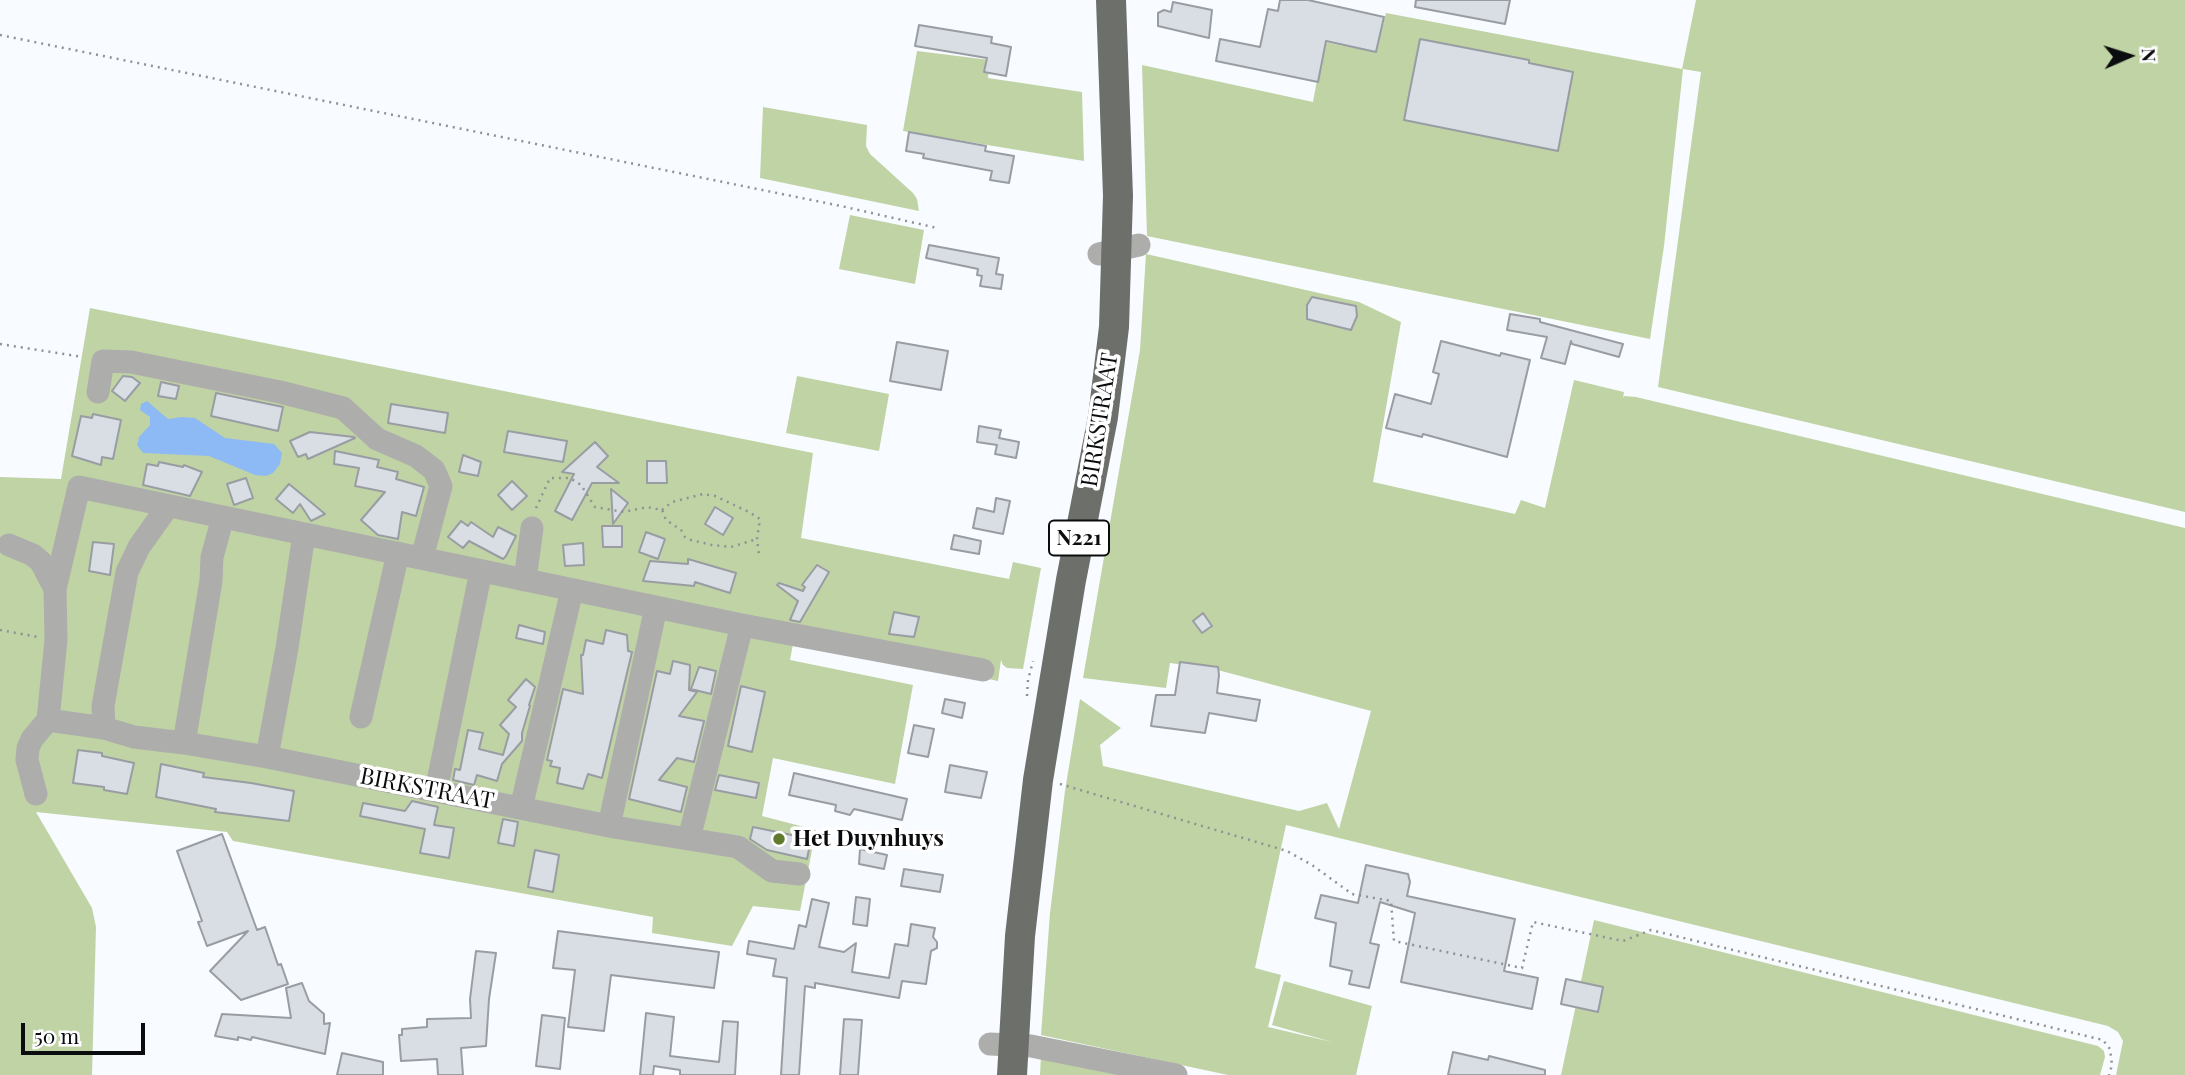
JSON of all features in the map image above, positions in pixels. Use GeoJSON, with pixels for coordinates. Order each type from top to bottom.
{"type":"FeatureCollection","features":[{"type":"Feature","properties":{"kind":"main road","name":"BIRKSTRAAT"},"geometry":{"type":"LineString","coordinates":[[1012,1075],[1001,1044],[1020,936],[1038,780],[1071,580],[1103,417],[1114,327],[1119,249],[1111,0]]}},
{"type":"Feature","properties":{"kind":"street"},"geometry":{"type":"LineString","coordinates":[[98,392],[103,361],[131,362],[280,391],[343,408],[377,439],[416,456],[433,470],[441,486],[422,558]]}},
{"type":"Feature","properties":{"kind":"street"},"geometry":{"type":"LineString","coordinates":[[36,794],[27,760],[27,748],[48,720],[56,640],[55,589],[79,487],[742,625],[983,670]]}},
{"type":"Feature","properties":{"kind":"street"},"geometry":{"type":"LineString","coordinates":[[104,728],[103,706],[127,572],[139,547],[169,506]]}},
{"type":"Feature","properties":{"kind":"street"},"geometry":{"type":"LineString","coordinates":[[184,743],[212,581],[212,557],[223,517]]}},
{"type":"Feature","properties":{"kind":"street"},"geometry":{"type":"LineString","coordinates":[[525,580],[532,528]]}},
{"type":"Feature","properties":{"kind":"street"},"geometry":{"type":"LineString","coordinates":[[267,757],[304,534]]}},
{"type":"Feature","properties":{"kind":"street"},"geometry":{"type":"LineString","coordinates":[[9,545],[33,555],[41,562],[55,589]]}},
{"type":"Feature","properties":{"kind":"street"},"geometry":{"type":"LineString","coordinates":[[361,717],[398,553]]}},
{"type":"Feature","properties":{"kind":"street"},"geometry":{"type":"LineString","coordinates":[[436,791],[481,571]]}},
{"type":"Feature","properties":{"kind":"street"},"geometry":{"type":"LineString","coordinates":[[521,808],[572,590]]}},
{"type":"Feature","properties":{"kind":"street"},"geometry":{"type":"LineString","coordinates":[[609,826],[656,607]]}},
{"type":"Feature","properties":{"kind":"street"},"geometry":{"type":"LineString","coordinates":[[689,839],[742,625]]}},
{"type":"Feature","properties":{"kind":"street","name":"BIRKSTRAAT"},"geometry":{"type":"LineString","coordinates":[[48,720],[104,728],[134,737],[267,757],[609,826],[738,847],[772,872],[799,874]]}},
{"type":"Feature","properties":{"kind":"street"},"geometry":{"type":"LineString","coordinates":[[1001,1044],[1031,1046],[1176,1075]]}},
{"type":"Feature","properties":{"kind":"path"},"geometry":{"type":"LineString","coordinates":[[0,35],[841,206],[937,228]]}},
{"type":"Feature","properties":{"kind":"path"},"geometry":{"type":"LineString","coordinates":[[0,344],[103,361]]}},
{"type":"Feature","properties":{"kind":"path"},"geometry":{"type":"LineString","coordinates":[[532,528],[537,507],[551,478],[570,478],[581,485],[595,507],[606,511],[624,512],[647,507],[662,510],[672,502],[685,498],[703,494],[715,496],[760,519],[757,539],[759,555]]}},
{"type":"Feature","properties":{"kind":"path"},"geometry":{"type":"LineString","coordinates":[[662,510],[667,520],[691,540],[731,547],[757,539]]}},
{"type":"Feature","properties":{"kind":"path"},"geometry":{"type":"LineString","coordinates":[[0,630],[56,640]]}},
{"type":"Feature","properties":{"kind":"path"},"geometry":{"type":"LineString","coordinates":[[1056,782],[1287,851],[1353,894],[1391,901],[1394,941],[1522,968],[1533,922],[1623,941],[1651,930],[2103,1040],[2110,1049],[2112,1065],[2109,1075]]}},
{"type":"Feature","properties":{"kind":"green space"},"geometry":{"type":"Polygon","coordinates":[[[1696,0],[2185,0],[2185,512],[1658,387],[1701,72],[1683,69],[1664,246],[1650,339],[1147,236],[1142,65],[1313,102],[1324,42],[1376,52],[1386,13],[1682,69],[1696,0]]]}},
{"type":"Feature","properties":{"kind":"green space"},"geometry":{"type":"Polygon","coordinates":[[[917,51],[990,60],[988,78],[1082,92],[1084,161],[903,131],[917,51]]]}},
{"type":"Feature","properties":{"kind":"green space"},"geometry":{"type":"Polygon","coordinates":[[[763,107],[867,125],[866,146],[870,154],[913,193],[919,211],[760,178],[763,107]]]}},
{"type":"Feature","properties":{"kind":"green space"},"geometry":{"type":"Polygon","coordinates":[[[850,215],[924,230],[915,284],[839,269],[850,215]]]}},
{"type":"Feature","properties":{"kind":"green space"},"geometry":{"type":"Polygon","coordinates":[[[1146,254],[1359,302],[1401,322],[1373,482],[1515,514],[1521,500],[1545,508],[1574,380],[1624,392],[1623,398],[1636,397],[2185,528],[2185,1075],[2116,1075],[2123,1041],[2118,1032],[2108,1026],[1286,825],[1255,968],[1281,975],[1268,1027],[1332,1042],[1272,1025],[1284,981],[1372,1006],[1356,1075],[1228,1075],[1041,1035],[1050,913],[1080,699],[1121,728],[1100,745],[1103,766],[1299,811],[1327,803],[1339,829],[1371,711],[1214,669],[1170,663],[1166,688],[1083,678],[1140,350],[1146,254]]]}},
{"type":"Feature","properties":{"kind":"green space"},"geometry":{"type":"Polygon","coordinates":[[[90,308],[813,453],[801,538],[1009,579],[1013,562],[1041,568],[1023,669],[1007,668],[1001,660],[998,681],[794,639],[790,660],[913,685],[895,784],[773,758],[762,816],[816,830],[800,911],[753,906],[732,946],[652,933],[653,917],[233,841],[227,832],[36,812],[92,908],[96,927],[92,1075],[0,1075],[0,477],[61,479],[90,308]]]}},
{"type":"Feature","properties":{"kind":"green space"},"geometry":{"type":"Polygon","coordinates":[[[797,376],[889,394],[879,451],[786,433],[797,376]]]}},
{"type":"Feature","properties":{"kind":"green space"},"geometry":{"type":"Polygon","coordinates":[[[1594,920],[2098,1046],[2104,1051],[2105,1057],[2100,1075],[1561,1075],[1594,920]]]}},
{"type":"Feature","properties":{"kind":"green space"},"geometry":{"type":"Polygon","coordinates":[[[1041,1055],[1148,1075],[1040,1075],[1041,1055]]]}},
{"type":"Feature","properties":{"kind":"water"},"geometry":{"type":"Polygon","coordinates":[[[147,401],[168,419],[195,418],[225,438],[274,444],[282,453],[280,464],[273,473],[266,476],[255,475],[209,456],[143,453],[137,445],[139,437],[150,425],[150,417],[140,410],[141,404],[147,401]]]}},
{"type":"Feature","properties":{"kind":"building"},"geometry":{"type":"Polygon","coordinates":[[[1280,0],[1308,0],[1384,17],[1376,52],[1326,41],[1318,82],[1216,61],[1220,39],[1260,47],[1268,9],[1278,11],[1280,0]]]}},
{"type":"Feature","properties":{"kind":"building"},"geometry":{"type":"Polygon","coordinates":[[[1416,0],[1510,0],[1505,24],[1415,7],[1416,0]]]}},
{"type":"Feature","properties":{"kind":"building"},"geometry":{"type":"Polygon","coordinates":[[[1173,2],[1212,10],[1209,38],[1158,26],[1158,13],[1164,10],[1171,12],[1173,2]]]}},
{"type":"Feature","properties":{"kind":"building"},"geometry":{"type":"Polygon","coordinates":[[[919,25],[992,37],[991,43],[1011,47],[1006,76],[984,72],[987,58],[915,46],[919,25]]]}},
{"type":"Feature","properties":{"kind":"building"},"geometry":{"type":"Polygon","coordinates":[[[1420,39],[1529,60],[1529,63],[1573,72],[1558,151],[1404,120],[1420,39]]]}},
{"type":"Feature","properties":{"kind":"building"},"geometry":{"type":"Polygon","coordinates":[[[909,132],[986,146],[985,151],[1014,156],[1009,183],[990,180],[992,171],[923,158],[924,154],[906,151],[909,132]]]}},
{"type":"Feature","properties":{"kind":"building"},"geometry":{"type":"Polygon","coordinates":[[[929,245],[999,258],[996,274],[1003,275],[1001,289],[980,286],[982,276],[977,275],[978,269],[926,258],[929,245]]]}},
{"type":"Feature","properties":{"kind":"building"},"geometry":{"type":"Polygon","coordinates":[[[1312,297],[1356,306],[1357,316],[1351,330],[1307,319],[1307,305],[1312,297]]]}},
{"type":"Feature","properties":{"kind":"building"},"geometry":{"type":"Polygon","coordinates":[[[1510,314],[1540,319],[1540,322],[1623,344],[1619,357],[1572,344],[1571,341],[1565,364],[1541,358],[1547,337],[1507,330],[1510,314]]]}},
{"type":"Feature","properties":{"kind":"building"},"geometry":{"type":"Polygon","coordinates":[[[1441,341],[1500,356],[1501,353],[1530,360],[1507,457],[1423,434],[1422,437],[1386,428],[1395,394],[1431,404],[1439,374],[1433,372],[1441,341]]]}},
{"type":"Feature","properties":{"kind":"building"},"geometry":{"type":"Polygon","coordinates":[[[897,342],[948,351],[941,390],[890,381],[897,342]]]}},
{"type":"Feature","properties":{"kind":"building"},"geometry":{"type":"Polygon","coordinates":[[[123,376],[132,377],[140,383],[125,401],[112,391],[123,376]]]}},
{"type":"Feature","properties":{"kind":"building"},"geometry":{"type":"Polygon","coordinates":[[[161,382],[179,386],[176,399],[158,396],[161,382]]]}},
{"type":"Feature","properties":{"kind":"building"},"geometry":{"type":"Polygon","coordinates":[[[216,393],[283,407],[278,431],[211,416],[216,393]]]}},
{"type":"Feature","properties":{"kind":"building"},"geometry":{"type":"Polygon","coordinates":[[[391,404],[448,413],[445,433],[388,423],[391,404]]]}},
{"type":"Feature","properties":{"kind":"building"},"geometry":{"type":"Polygon","coordinates":[[[93,414],[121,420],[113,459],[102,457],[101,465],[72,456],[81,416],[92,418],[93,414]]]}},
{"type":"Feature","properties":{"kind":"building"},"geometry":{"type":"Polygon","coordinates":[[[979,426],[1001,430],[999,438],[1019,442],[1016,458],[995,454],[997,445],[977,442],[979,426]]]}},
{"type":"Feature","properties":{"kind":"building"},"geometry":{"type":"Polygon","coordinates":[[[508,431],[567,441],[563,462],[504,452],[508,431]]]}},
{"type":"Feature","properties":{"kind":"building"},"geometry":{"type":"Polygon","coordinates":[[[310,432],[355,438],[308,459],[306,454],[298,457],[290,441],[310,432]]]}},
{"type":"Feature","properties":{"kind":"building"},"geometry":{"type":"Polygon","coordinates":[[[595,442],[608,456],[597,467],[619,483],[592,483],[572,520],[555,511],[574,474],[562,472],[595,442]]]}},
{"type":"Feature","properties":{"kind":"building"},"geometry":{"type":"Polygon","coordinates":[[[335,451],[379,460],[377,467],[398,472],[396,479],[424,487],[416,516],[402,512],[398,539],[378,535],[361,520],[385,492],[355,486],[359,468],[334,464],[335,451]]]}},
{"type":"Feature","properties":{"kind":"building"},"geometry":{"type":"Polygon","coordinates":[[[463,455],[481,462],[478,476],[459,472],[463,455]]]}},
{"type":"Feature","properties":{"kind":"building"},"geometry":{"type":"Polygon","coordinates":[[[647,461],[666,461],[667,483],[647,483],[647,461]]]}},
{"type":"Feature","properties":{"kind":"building"},"geometry":{"type":"Polygon","coordinates":[[[159,462],[183,467],[184,465],[202,472],[190,496],[143,485],[147,464],[158,466],[159,462]]]}},
{"type":"Feature","properties":{"kind":"building"},"geometry":{"type":"Polygon","coordinates":[[[246,478],[253,498],[234,505],[227,484],[246,478]]]}},
{"type":"Feature","properties":{"kind":"building"},"geometry":{"type":"Polygon","coordinates":[[[512,481],[527,496],[512,510],[498,495],[512,481]]]}},
{"type":"Feature","properties":{"kind":"building"},"geometry":{"type":"Polygon","coordinates":[[[289,484],[325,514],[311,521],[300,504],[293,513],[276,499],[289,484]]]}},
{"type":"Feature","properties":{"kind":"building"},"geometry":{"type":"Polygon","coordinates":[[[611,489],[628,503],[613,524],[611,489]]]}},
{"type":"Feature","properties":{"kind":"building"},"geometry":{"type":"Polygon","coordinates":[[[996,498],[1010,501],[1003,534],[973,528],[977,508],[994,512],[996,498]]]}},
{"type":"Feature","properties":{"kind":"building"},"geometry":{"type":"Polygon","coordinates":[[[715,507],[733,518],[723,535],[705,524],[715,507]]]}},
{"type":"Feature","properties":{"kind":"building"},"geometry":{"type":"Polygon","coordinates":[[[461,521],[468,526],[471,522],[493,537],[498,527],[516,536],[506,556],[503,559],[469,541],[463,548],[448,537],[461,521]]]}},
{"type":"Feature","properties":{"kind":"building"},"geometry":{"type":"Polygon","coordinates":[[[602,526],[622,526],[622,547],[603,547],[602,526]]]}},
{"type":"Feature","properties":{"kind":"building"},"geometry":{"type":"Polygon","coordinates":[[[646,532],[665,539],[658,559],[639,552],[646,532]]]}},
{"type":"Feature","properties":{"kind":"building"},"geometry":{"type":"Polygon","coordinates":[[[954,535],[981,541],[979,554],[951,549],[954,535]]]}},
{"type":"Feature","properties":{"kind":"building"},"geometry":{"type":"Polygon","coordinates":[[[93,542],[114,544],[110,575],[89,571],[93,542]]]}},
{"type":"Feature","properties":{"kind":"building"},"geometry":{"type":"Polygon","coordinates":[[[583,543],[584,565],[565,566],[563,545],[583,543]]]}},
{"type":"Feature","properties":{"kind":"building"},"geometry":{"type":"Polygon","coordinates":[[[688,559],[736,573],[730,593],[695,582],[694,586],[643,581],[650,561],[688,564],[688,559]]]}},
{"type":"Feature","properties":{"kind":"building"},"geometry":{"type":"Polygon","coordinates":[[[817,565],[829,572],[800,622],[790,620],[798,601],[777,585],[779,583],[803,591],[805,587],[802,585],[817,565]]]}},
{"type":"Feature","properties":{"kind":"building"},"geometry":{"type":"Polygon","coordinates":[[[894,612],[919,617],[914,637],[889,634],[894,612]]]}},
{"type":"Feature","properties":{"kind":"building"},"geometry":{"type":"Polygon","coordinates":[[[1203,613],[1212,626],[1202,633],[1193,621],[1203,613]]]}},
{"type":"Feature","properties":{"kind":"building"},"geometry":{"type":"Polygon","coordinates":[[[519,625],[545,632],[543,644],[516,638],[519,625]]]}},
{"type":"Feature","properties":{"kind":"building"},"geometry":{"type":"Polygon","coordinates":[[[606,630],[627,635],[628,651],[632,652],[602,778],[588,774],[583,789],[557,783],[560,768],[550,766],[552,761],[547,760],[563,689],[583,694],[581,655],[586,640],[603,644],[606,630]]]}},
{"type":"Feature","properties":{"kind":"building"},"geometry":{"type":"Polygon","coordinates":[[[673,661],[690,665],[689,690],[697,692],[679,716],[704,721],[694,762],[677,758],[659,780],[687,787],[681,812],[629,799],[657,671],[670,674],[673,661]]]}},
{"type":"Feature","properties":{"kind":"building"},"geometry":{"type":"Polygon","coordinates":[[[1180,662],[1218,667],[1217,693],[1260,700],[1256,721],[1209,713],[1205,733],[1151,726],[1156,695],[1175,695],[1180,662]]]}},
{"type":"Feature","properties":{"kind":"building"},"geometry":{"type":"Polygon","coordinates":[[[699,667],[716,671],[711,694],[691,689],[699,667]]]}},
{"type":"Feature","properties":{"kind":"building"},"geometry":{"type":"Polygon","coordinates":[[[526,679],[535,687],[522,741],[502,764],[497,781],[477,775],[474,785],[453,780],[455,769],[460,770],[468,730],[483,733],[479,749],[503,755],[509,734],[500,725],[516,707],[508,700],[526,679]]]}},
{"type":"Feature","properties":{"kind":"building"},"geometry":{"type":"Polygon","coordinates":[[[741,686],[765,692],[752,752],[728,746],[741,686]]]}},
{"type":"Feature","properties":{"kind":"building"},"geometry":{"type":"Polygon","coordinates":[[[945,699],[965,703],[962,718],[942,713],[945,699]]]}},
{"type":"Feature","properties":{"kind":"building"},"geometry":{"type":"Polygon","coordinates":[[[914,725],[934,729],[928,757],[908,753],[914,725]]]}},
{"type":"Feature","properties":{"kind":"building"},"geometry":{"type":"Polygon","coordinates":[[[78,750],[102,753],[102,756],[134,763],[127,794],[104,790],[104,787],[73,783],[78,750]]]}},
{"type":"Feature","properties":{"kind":"building"},"geometry":{"type":"Polygon","coordinates":[[[161,764],[204,773],[203,777],[294,791],[289,821],[215,812],[216,809],[156,797],[161,764]]]}},
{"type":"Feature","properties":{"kind":"building"},"geometry":{"type":"Polygon","coordinates":[[[950,765],[987,772],[981,798],[945,792],[950,765]]]}},
{"type":"Feature","properties":{"kind":"building"},"geometry":{"type":"Polygon","coordinates":[[[794,773],[907,799],[902,820],[854,809],[850,815],[835,811],[836,805],[789,795],[794,773]]]}},
{"type":"Feature","properties":{"kind":"building"},"geometry":{"type":"Polygon","coordinates":[[[719,775],[759,783],[756,798],[715,790],[719,775]]]}},
{"type":"Feature","properties":{"kind":"building"},"geometry":{"type":"Polygon","coordinates":[[[412,801],[438,807],[434,825],[454,828],[449,858],[420,853],[425,829],[360,816],[363,803],[405,811],[412,801]]]}},
{"type":"Feature","properties":{"kind":"building"},"geometry":{"type":"Polygon","coordinates":[[[503,819],[518,822],[514,846],[498,843],[503,819]]]}},
{"type":"Feature","properties":{"kind":"building"},"geometry":{"type":"Polygon","coordinates":[[[753,827],[811,839],[807,859],[767,850],[750,839],[753,827]]]}},
{"type":"Feature","properties":{"kind":"building"},"geometry":{"type":"Polygon","coordinates":[[[222,834],[257,930],[265,927],[278,965],[281,964],[288,984],[241,1000],[210,971],[248,931],[207,946],[198,922],[202,921],[177,851],[222,834]]]}},
{"type":"Feature","properties":{"kind":"building"},"geometry":{"type":"Polygon","coordinates":[[[860,849],[887,855],[884,869],[859,864],[860,849]]]}},
{"type":"Feature","properties":{"kind":"building"},"geometry":{"type":"Polygon","coordinates":[[[535,850],[559,855],[553,892],[528,887],[535,850]]]}},
{"type":"Feature","properties":{"kind":"building"},"geometry":{"type":"Polygon","coordinates":[[[1366,865],[1408,874],[1410,882],[1407,896],[1515,919],[1504,971],[1538,978],[1532,1009],[1401,982],[1415,913],[1380,902],[1370,943],[1379,945],[1369,988],[1349,984],[1352,971],[1330,966],[1336,923],[1315,918],[1321,895],[1358,903],[1366,865]]]}},
{"type":"Feature","properties":{"kind":"building"},"geometry":{"type":"Polygon","coordinates":[[[904,869],[943,875],[940,892],[901,886],[904,869]]]}},
{"type":"Feature","properties":{"kind":"building"},"geometry":{"type":"Polygon","coordinates":[[[856,897],[870,899],[867,926],[853,924],[856,897]]]}},
{"type":"Feature","properties":{"kind":"building"},"geometry":{"type":"Polygon","coordinates":[[[812,899],[829,903],[819,947],[844,952],[856,943],[852,972],[889,978],[895,944],[908,946],[911,924],[935,928],[933,937],[937,948],[931,951],[926,984],[902,981],[899,998],[815,983],[815,988],[805,986],[799,1075],[781,1075],[787,978],[773,976],[776,959],[747,954],[749,941],[794,949],[799,925],[806,927],[812,899]]]}},
{"type":"Feature","properties":{"kind":"building"},"geometry":{"type":"Polygon","coordinates":[[[558,931],[719,952],[714,988],[611,975],[604,1031],[568,1027],[575,970],[553,968],[558,931]]]}},
{"type":"Feature","properties":{"kind":"building"},"geometry":{"type":"Polygon","coordinates":[[[476,951],[496,953],[486,1046],[461,1048],[463,1075],[438,1075],[437,1059],[401,1061],[399,1035],[402,1035],[402,1029],[427,1027],[427,1019],[471,1018],[470,999],[476,951]]]}},
{"type":"Feature","properties":{"kind":"building"},"geometry":{"type":"Polygon","coordinates":[[[1566,979],[1603,987],[1598,1012],[1561,1004],[1566,979]]]}},
{"type":"Feature","properties":{"kind":"building"},"geometry":{"type":"Polygon","coordinates":[[[302,983],[309,1001],[324,1014],[324,1024],[330,1023],[325,1054],[252,1037],[251,1040],[238,1037],[238,1040],[215,1036],[222,1014],[291,1018],[286,988],[302,983]]]}},
{"type":"Feature","properties":{"kind":"building"},"geometry":{"type":"Polygon","coordinates":[[[646,1013],[674,1017],[670,1056],[719,1062],[723,1021],[738,1022],[735,1075],[680,1075],[680,1070],[654,1066],[653,1075],[640,1075],[646,1013]]]}},
{"type":"Feature","properties":{"kind":"building"},"geometry":{"type":"Polygon","coordinates":[[[542,1015],[565,1018],[560,1069],[536,1066],[542,1015]]]}},
{"type":"Feature","properties":{"kind":"building"},"geometry":{"type":"Polygon","coordinates":[[[844,1019],[862,1020],[858,1075],[840,1075],[844,1019]]]}},
{"type":"Feature","properties":{"kind":"building"},"geometry":{"type":"Polygon","coordinates":[[[1453,1052],[1488,1060],[1489,1056],[1545,1070],[1545,1075],[1448,1075],[1453,1052]]]}},
{"type":"Feature","properties":{"kind":"building"},"geometry":{"type":"Polygon","coordinates":[[[342,1053],[383,1062],[383,1075],[337,1075],[342,1053]]]}},
{"type":"Feature","properties":{"kind":"place","name":"Het Duynhuys"},"geometry":{"type":"Point","coordinates":[779,839]}}]}
